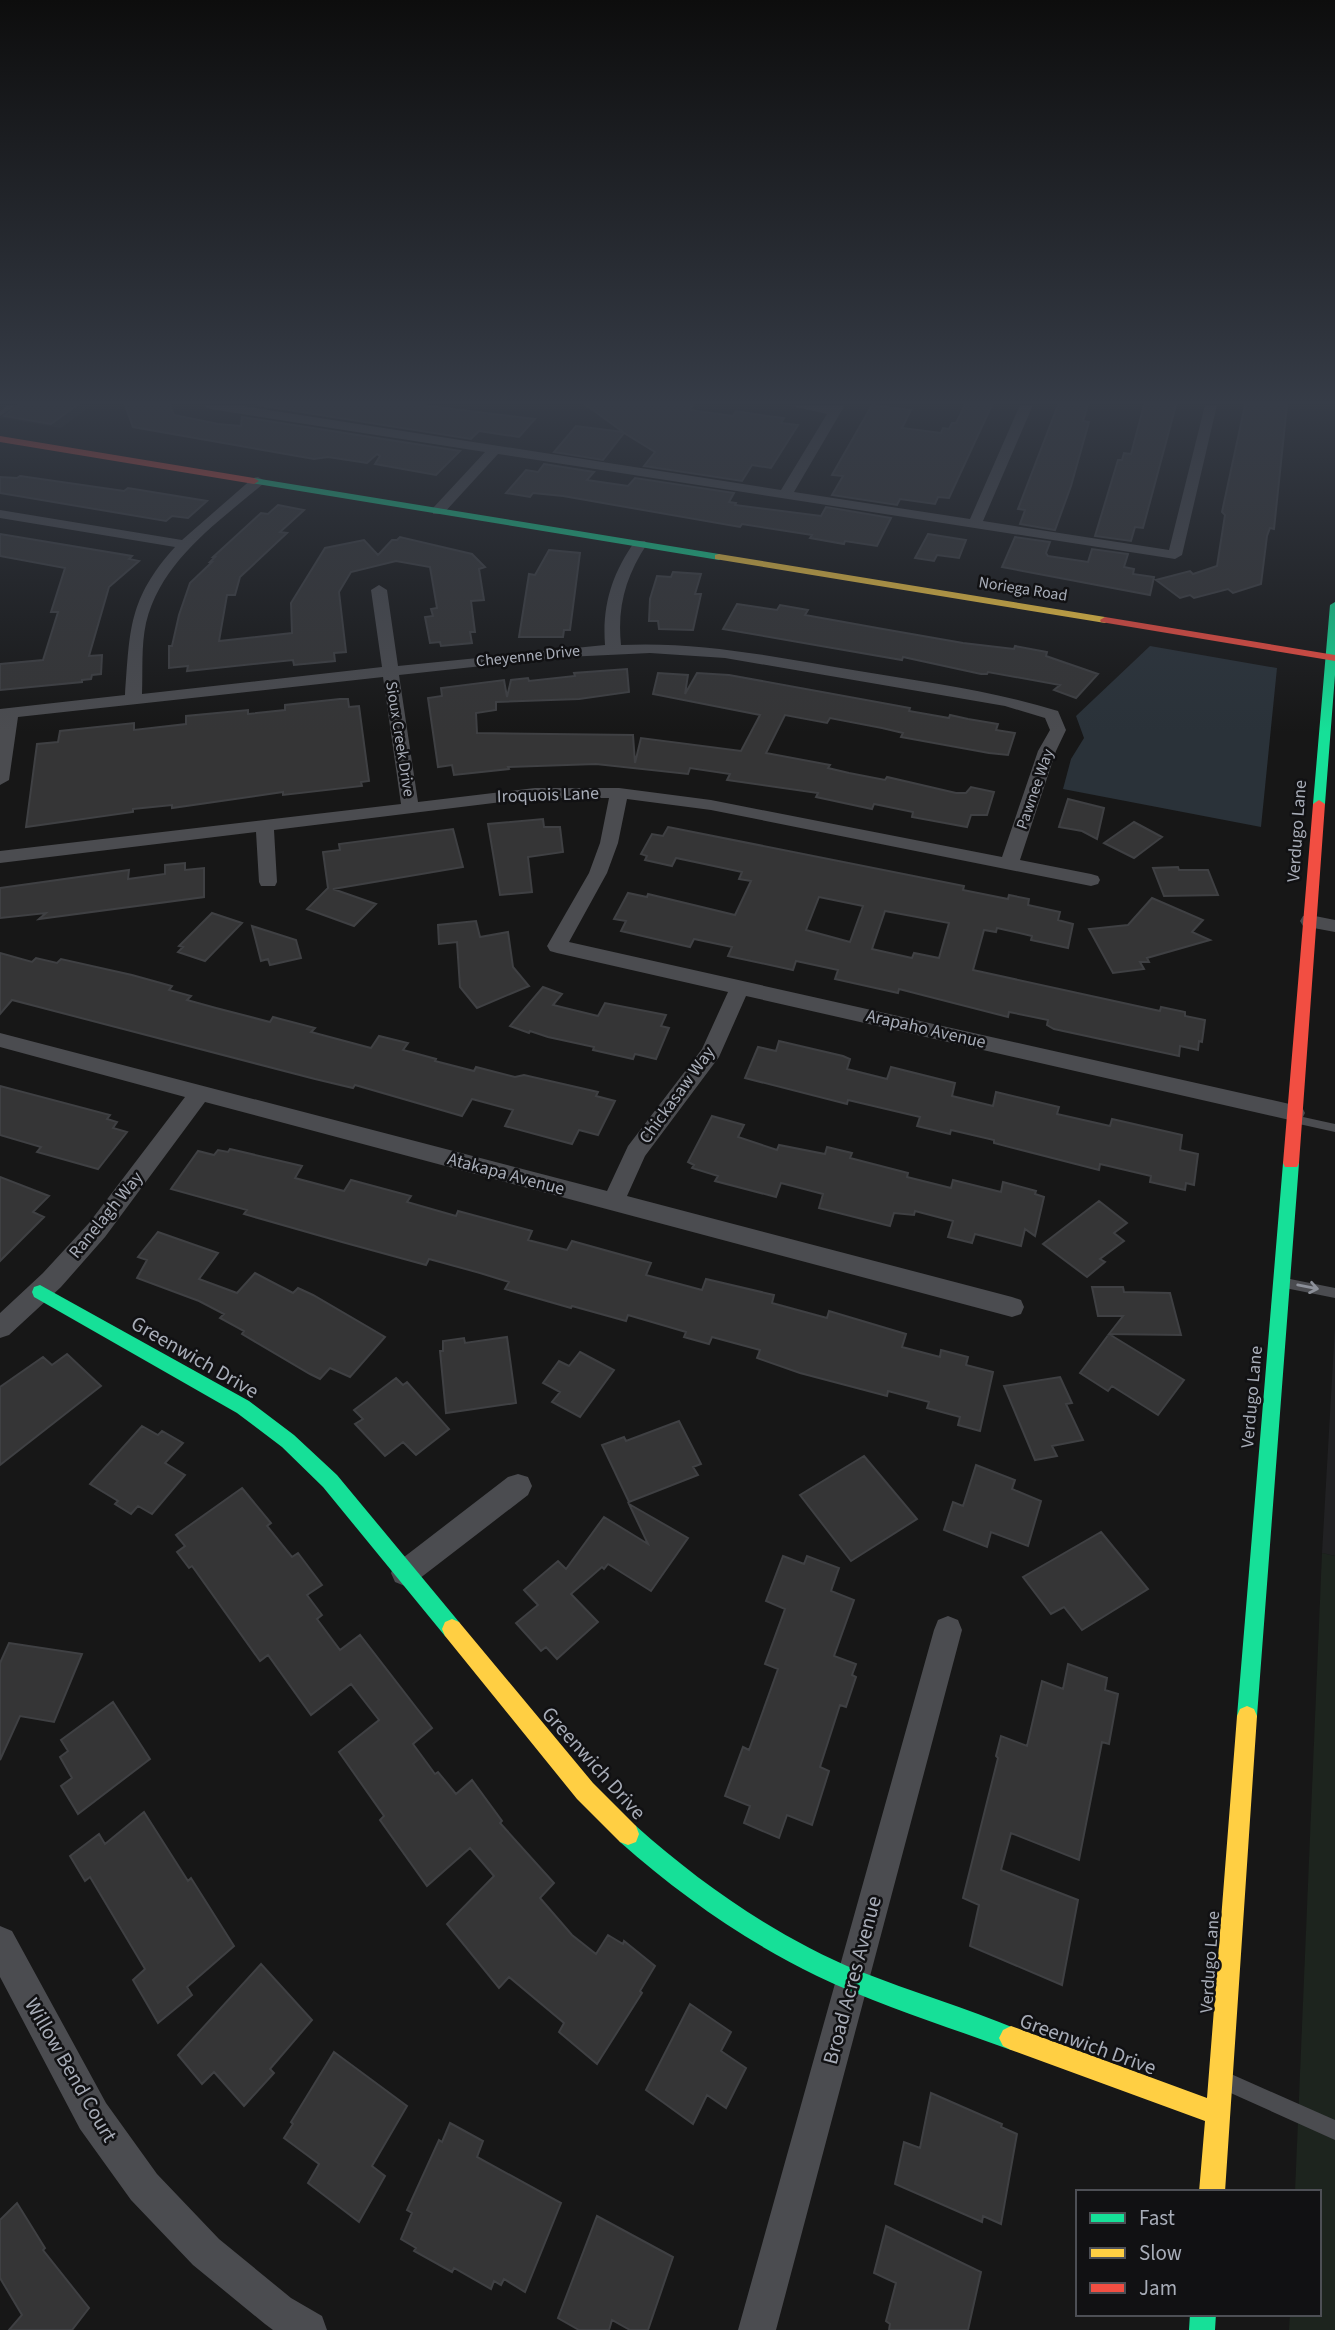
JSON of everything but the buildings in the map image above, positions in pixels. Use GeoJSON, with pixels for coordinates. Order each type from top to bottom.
{"type":"FeatureCollection","features":[{"type":"Feature","properties":{"kind":"street"},"geometry":{"type":"LineString","coordinates":[[0,514],[186,545]]}},
{"type":"Feature","properties":{"kind":"street"},"geometry":{"type":"LineString","coordinates":[[133,699],[138,626],[143,606],[167,565],[221,514]]}},
{"type":"Feature","properties":{"kind":"street","name":"Noriega Road"},"geometry":{"type":"LineString","coordinates":[[455,514],[1333,657]]}},
{"type":"Feature","properties":{"kind":"street"},"geometry":{"type":"LineString","coordinates":[[910,514],[1175,555],[1185,514]]}},
{"type":"Feature","properties":{"kind":"street"},"geometry":{"type":"LineString","coordinates":[[975,524],[979,514]]}},
{"type":"Feature","properties":{"kind":"street"},"geometry":{"type":"LineString","coordinates":[[613,648],[611,610],[614,591],[621,573],[640,544]]}},
{"type":"Feature","properties":{"kind":"street","name":"Sioux Creek Drive"},"geometry":{"type":"LineString","coordinates":[[379,590],[410,807]]}},
{"type":"Feature","properties":{"kind":"street","name":"Verdugo Lane"},"geometry":{"type":"LineString","coordinates":[[1213,2190],[1335,605]]}},
{"type":"Feature","properties":{"kind":"street","name":"Cheyenne Drive"},"geometry":{"type":"LineString","coordinates":[[5,713],[613,648],[688,649],[762,658],[1008,701],[1052,715]]}},
{"type":"Feature","properties":{"kind":"street"},"geometry":{"type":"LineString","coordinates":[[0,780],[5,713]]}},
{"type":"Feature","properties":{"kind":"street","name":"Pawnee Way"},"geometry":{"type":"LineString","coordinates":[[1009,865],[1046,751],[1058,730],[1052,715]]}},
{"type":"Feature","properties":{"kind":"street","name":"Iroquois Lane"},"geometry":{"type":"LineString","coordinates":[[0,857],[535,793],[619,793],[711,805],[1091,880]]}},
{"type":"Feature","properties":{"kind":"street","name":"Arapaho Avenue"},"geometry":{"type":"LineString","coordinates":[[619,793],[609,843],[598,873],[557,946],[1294,1116]]}},
{"type":"Feature","properties":{"kind":"street"},"geometry":{"type":"LineString","coordinates":[[265,825],[268,882]]}},
{"type":"Feature","properties":{"kind":"street"},"geometry":{"type":"LineString","coordinates":[[1310,921],[1335,926]]}},
{"type":"Feature","properties":{"kind":"street","name":"Chickasaw Way"},"geometry":{"type":"LineString","coordinates":[[613,1202],[636,1152],[711,1052],[740,987]]}},
{"type":"Feature","properties":{"kind":"street","name":"Atakapa Avenue"},"geometry":{"type":"LineString","coordinates":[[0,1040],[1012,1307]]}},
{"type":"Feature","properties":{"kind":"street","name":"Ranelagh Way"},"geometry":{"type":"LineString","coordinates":[[0,1328],[40,1292],[97,1230],[200,1093]]}},
{"type":"Feature","properties":{"kind":"street","name":"Greenwich Drive"},"geometry":{"type":"LineString","coordinates":[[40,1292],[243,1408],[288,1441],[330,1481],[584,1791],[631,1837],[693,1888],[763,1934],[853,1980],[1218,2115]]}},
{"type":"Feature","properties":{"kind":"street"},"geometry":{"type":"LineString","coordinates":[[405,1573],[518,1486]]}},
{"type":"Feature","properties":{"kind":"street","name":"Broad Acres Avenue"},"geometry":{"type":"LineString","coordinates":[[757,2330],[948,1630]]}},
{"type":"Feature","properties":{"kind":"street","name":"Willow Bend Court"},"geometry":{"type":"LineString","coordinates":[[0,1943],[93,2116],[144,2187],[206,2252],[278,2311],[308,2330]]}},
{"type":"Feature","properties":{"kind":"lane"},"geometry":{"type":"LineString","coordinates":[[1294,1116],[1335,1128]]}},
{"type":"Feature","properties":{"kind":"lane"},"geometry":{"type":"LineString","coordinates":[[1281,1282],[1335,1293]]}},
{"type":"Feature","properties":{"kind":"lane"},"geometry":{"type":"LineString","coordinates":[[1221,2079],[1335,2130]]}},
{"type":"Feature","properties":{"kind":"shaded area"},"geometry":{"type":"Polygon","coordinates":[[[1150,646],[1277,668],[1261,827],[1063,789],[1071,759],[1084,738],[1076,716],[1150,646]]]}},
{"type":"Feature","properties":{"kind":"shaded area"},"geometry":{"type":"Polygon","coordinates":[[[1335,1327],[1335,1556],[1322,1553],[1335,1327]]]}},
{"type":"Feature","properties":{"kind":"shaded area"},"geometry":{"type":"Polygon","coordinates":[[[1322,1553],[1335,1556],[1335,2330],[1289,2330],[1290,2316],[1321,2316],[1321,2190],[1295,2190],[1322,1553]]]}},
{"type":"Feature","properties":{"kind":"traffic: fast"},"geometry":{"type":"LineString","coordinates":[[454,514],[719,557]]}},
{"type":"Feature","properties":{"kind":"traffic: fast"},"geometry":{"type":"LineString","coordinates":[[1319,804],[1335,605]]}},
{"type":"Feature","properties":{"kind":"traffic: fast"},"geometry":{"type":"LineString","coordinates":[[1247,1716],[1291,1163]]}},
{"type":"Feature","properties":{"kind":"traffic: fast"},"geometry":{"type":"LineString","coordinates":[[40,1292],[243,1407],[288,1441],[330,1481],[452,1629]]}},
{"type":"Feature","properties":{"kind":"traffic: fast"},"geometry":{"type":"LineString","coordinates":[[628,1834],[706,1897],[796,1953],[856,1981],[1011,2038]]}},
{"type":"Feature","properties":{"kind":"traffic: fast"},"geometry":{"type":"LineString","coordinates":[[1202,2330],[1203,2316]]}},
{"type":"Feature","properties":{"kind":"traffic: slow"},"geometry":{"type":"LineString","coordinates":[[719,557],[1105,620]]}},
{"type":"Feature","properties":{"kind":"traffic: slow"},"geometry":{"type":"LineString","coordinates":[[452,1629],[585,1791],[628,1834]]}},
{"type":"Feature","properties":{"kind":"traffic: slow"},"geometry":{"type":"LineString","coordinates":[[1212,2190],[1247,1716]]}},
{"type":"Feature","properties":{"kind":"traffic: slow"},"geometry":{"type":"LineString","coordinates":[[1011,2038],[1218,2114]]}},
{"type":"Feature","properties":{"kind":"traffic: jam"},"geometry":{"type":"LineString","coordinates":[[1105,620],[1335,658]]}},
{"type":"Feature","properties":{"kind":"traffic: jam"},"geometry":{"type":"LineString","coordinates":[[1291,1163],[1319,804]]}}]}
